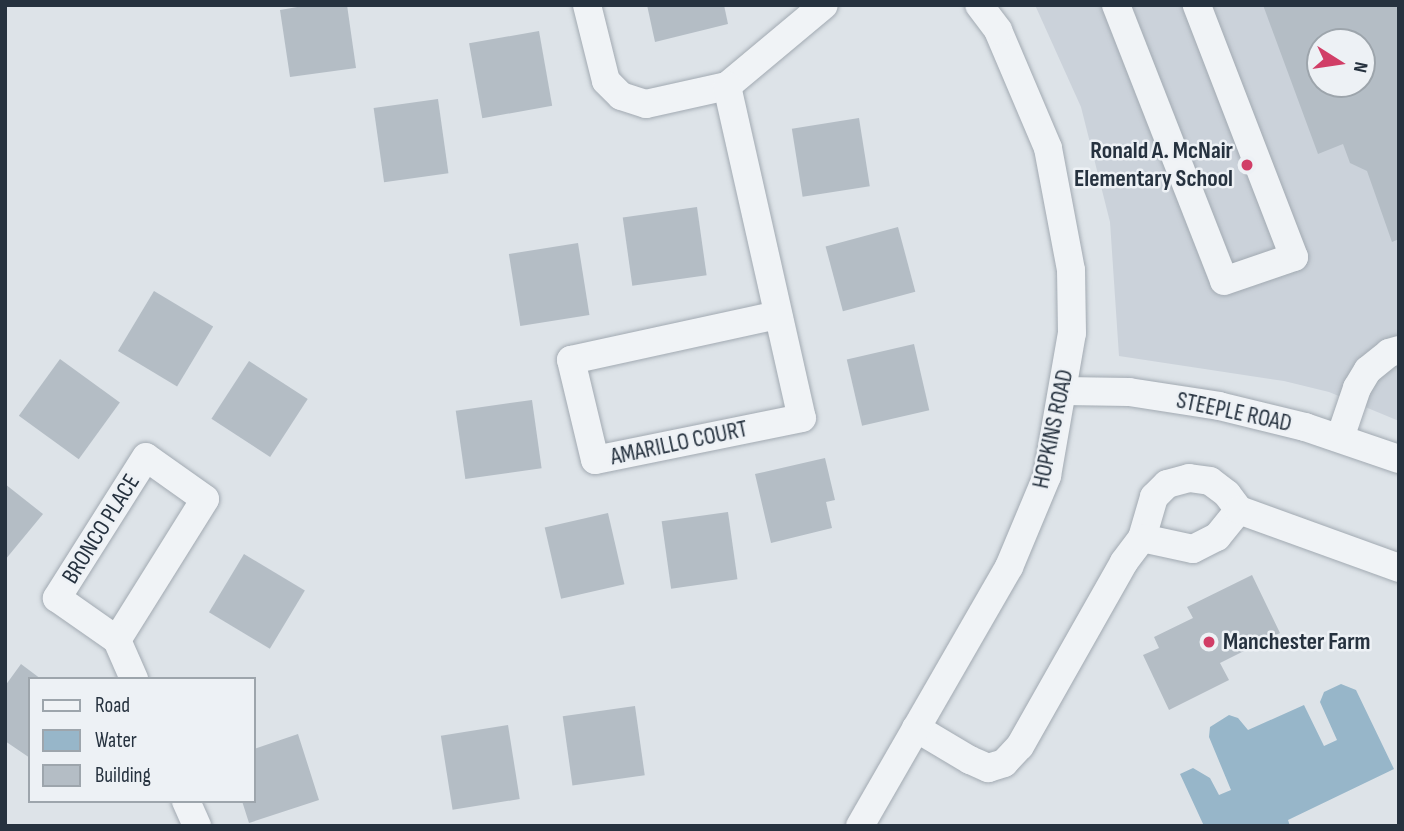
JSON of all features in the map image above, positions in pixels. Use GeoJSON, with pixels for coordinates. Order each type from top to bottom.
{"type":"FeatureCollection","features":[{"type":"Feature","properties":{"kind":"street"},"geometry":{"type":"LineString","coordinates":[[587,5],[606,81],[621,96],[646,104],[727,86],[824,5]]}},
{"type":"Feature","properties":{"kind":"street","name":"HOPKINS ROAD"},"geometry":{"type":"LineString","coordinates":[[860,826],[1009,567],[1047,476],[1064,391],[1072,333],[1071,270],[1048,148],[998,30],[979,5]]}},
{"type":"Feature","properties":{"kind":"street"},"geometry":{"type":"LineString","coordinates":[[1116,5],[1224,281],[1294,257],[1197,5]]}},
{"type":"Feature","properties":{"kind":"street","name":"AMARILLO COURT"},"geometry":{"type":"LineString","coordinates":[[727,86],[802,418],[595,460],[571,360],[778,315]]}},
{"type":"Feature","properties":{"kind":"street"},"geometry":{"type":"LineString","coordinates":[[1340,438],[1357,388],[1368,370],[1389,353],[1399,350]]}},
{"type":"Feature","properties":{"kind":"street","name":"STEEPLE ROAD"},"geometry":{"type":"LineString","coordinates":[[1064,391],[1129,392],[1219,406],[1340,438],[1399,459]]}},
{"type":"Feature","properties":{"kind":"street","name":"BRONCO PLACE"},"geometry":{"type":"LineString","coordinates":[[146,457],[205,499],[117,640],[57,598],[146,457]]}},
{"type":"Feature","properties":{"kind":"street"},"geometry":{"type":"LineString","coordinates":[[916,728],[988,768],[1004,763],[1020,746],[1124,562],[1142,538],[1153,496],[1167,484],[1189,478],[1210,481],[1227,494],[1239,510],[1399,568]]}},
{"type":"Feature","properties":{"kind":"street"},"geometry":{"type":"LineString","coordinates":[[1142,538],[1193,549],[1217,537],[1239,510]]}},
{"type":"Feature","properties":{"kind":"street"},"geometry":{"type":"LineString","coordinates":[[117,640],[133,677]]}},
{"type":"Feature","properties":{"kind":"street"},"geometry":{"type":"LineString","coordinates":[[187,803],[197,826]]}},
{"type":"Feature","properties":{"kind":"shaded area","name":"Ronald A. McNair Elementary School"},"geometry":{"type":"Polygon","coordinates":[[[1035,5],[1399,5],[1399,421],[1329,392],[1284,381],[1119,356],[1110,222],[1081,107],[1035,5]]]}},
{"type":"Feature","properties":{"kind":"water"},"geometry":{"type":"Polygon","coordinates":[[[1341,684],[1356,690],[1394,769],[1288,820],[1290,826],[1204,826],[1180,774],[1193,768],[1210,778],[1219,795],[1231,790],[1209,737],[1210,727],[1229,715],[1238,718],[1248,730],[1304,705],[1324,746],[1337,740],[1320,702],[1324,692],[1341,684]]]}},
{"type":"Feature","properties":{"kind":"building"},"geometry":{"type":"Polygon","coordinates":[[[309,5],[347,5],[356,68],[290,77],[280,10],[309,5]]]}},
{"type":"Feature","properties":{"kind":"building"},"geometry":{"type":"Polygon","coordinates":[[[647,5],[724,5],[728,24],[655,42],[647,5]]]}},
{"type":"Feature","properties":{"kind":"building","name":"Ronald A. McNair Elementary School"},"geometry":{"type":"Polygon","coordinates":[[[1263,5],[1399,5],[1399,239],[1392,242],[1367,171],[1350,163],[1343,144],[1318,154],[1263,5]]]}},
{"type":"Feature","properties":{"kind":"building"},"geometry":{"type":"Polygon","coordinates":[[[539,31],[552,106],[482,118],[469,43],[539,31]]]}},
{"type":"Feature","properties":{"kind":"building"},"geometry":{"type":"Polygon","coordinates":[[[438,99],[448,173],[384,182],[374,108],[438,99]]]}},
{"type":"Feature","properties":{"kind":"building"},"geometry":{"type":"Polygon","coordinates":[[[859,118],[870,186],[803,197],[792,129],[859,118]]]}},
{"type":"Feature","properties":{"kind":"building"},"geometry":{"type":"Polygon","coordinates":[[[697,207],[707,275],[632,286],[623,217],[697,207]]]}},
{"type":"Feature","properties":{"kind":"building"},"geometry":{"type":"Polygon","coordinates":[[[898,227],[915,292],[843,311],[826,246],[898,227]]]}},
{"type":"Feature","properties":{"kind":"building"},"geometry":{"type":"Polygon","coordinates":[[[578,243],[589,315],[520,326],[509,254],[578,243]]]}},
{"type":"Feature","properties":{"kind":"building"},"geometry":{"type":"Polygon","coordinates":[[[154,291],[213,327],[177,387],[118,351],[154,291]]]}},
{"type":"Feature","properties":{"kind":"building"},"geometry":{"type":"Polygon","coordinates":[[[914,344],[929,410],[862,426],[847,360],[914,344]]]}},
{"type":"Feature","properties":{"kind":"building"},"geometry":{"type":"Polygon","coordinates":[[[60,359],[120,402],[79,459],[19,416],[60,359]]]}},
{"type":"Feature","properties":{"kind":"building"},"geometry":{"type":"Polygon","coordinates":[[[249,361],[308,399],[270,457],[211,419],[249,361]]]}},
{"type":"Feature","properties":{"kind":"building"},"geometry":{"type":"Polygon","coordinates":[[[532,400],[542,468],[465,479],[456,411],[532,400]]]}},
{"type":"Feature","properties":{"kind":"building"},"geometry":{"type":"Polygon","coordinates":[[[825,458],[835,500],[826,502],[832,528],[771,543],[755,474],[825,458]]]}},
{"type":"Feature","properties":{"kind":"building"},"geometry":{"type":"Polygon","coordinates":[[[5,484],[43,514],[5,560],[5,484]]]}},
{"type":"Feature","properties":{"kind":"building"},"geometry":{"type":"Polygon","coordinates":[[[728,512],[737,579],[671,589],[662,521],[728,512]]]}},
{"type":"Feature","properties":{"kind":"building"},"geometry":{"type":"Polygon","coordinates":[[[608,513],[624,584],[561,599],[545,528],[608,513]]]}},
{"type":"Feature","properties":{"kind":"building"},"geometry":{"type":"Polygon","coordinates":[[[244,554],[305,591],[270,649],[209,612],[244,554]]]}},
{"type":"Feature","properties":{"kind":"building","name":"Manchester Farm"},"geometry":{"type":"Polygon","coordinates":[[[1252,575],[1280,633],[1220,663],[1229,680],[1169,710],[1143,655],[1159,648],[1154,637],[1193,618],[1187,607],[1252,575]]]}},
{"type":"Feature","properties":{"kind":"building"},"geometry":{"type":"Polygon","coordinates":[[[21,664],[38,677],[28,677],[28,757],[5,741],[5,686],[21,664]]]}},
{"type":"Feature","properties":{"kind":"building"},"geometry":{"type":"Polygon","coordinates":[[[635,706],[645,775],[572,785],[563,716],[635,706]]]}},
{"type":"Feature","properties":{"kind":"building"},"geometry":{"type":"Polygon","coordinates":[[[508,725],[520,799],[453,810],[441,736],[508,725]]]}},
{"type":"Feature","properties":{"kind":"building"},"geometry":{"type":"Polygon","coordinates":[[[298,734],[319,800],[249,823],[243,803],[256,803],[256,748],[298,734]]]}},
{"type":"Feature","properties":{"kind":"place","name":"Ronald A. McNair Elementary School"},"geometry":{"type":"Point","coordinates":[1247,165]}},
{"type":"Feature","properties":{"kind":"place","name":"Manchester Farm"},"geometry":{"type":"Point","coordinates":[1209,642]}}]}
